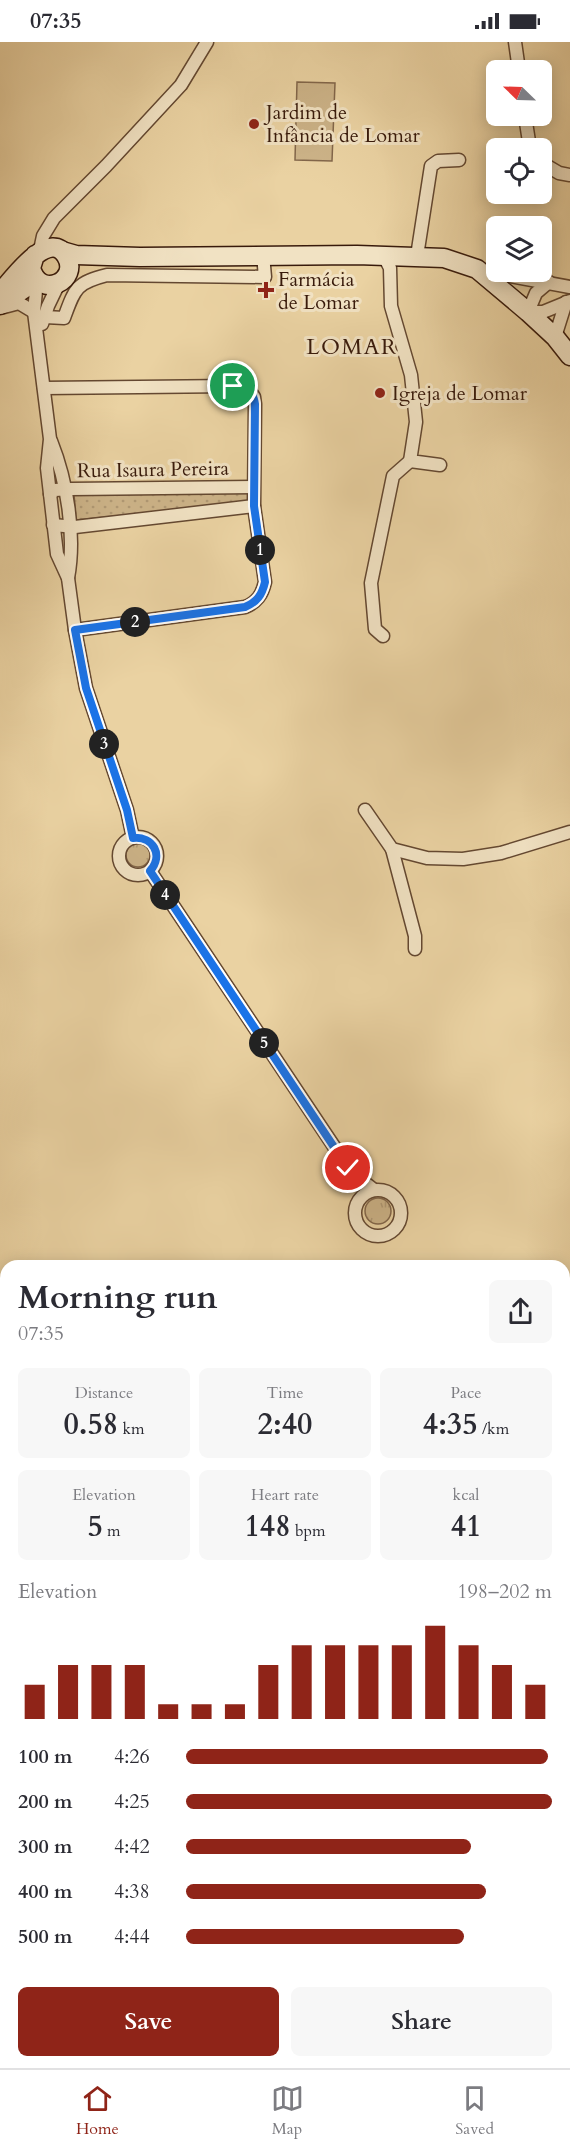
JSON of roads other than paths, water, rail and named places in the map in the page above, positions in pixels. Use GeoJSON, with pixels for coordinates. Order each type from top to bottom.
{"type":"FeatureCollection","features":[{"type":"Feature","properties":{"kind":"main road"},"geometry":{"type":"LineString","coordinates":[[49,251],[31,268],[37,280],[48,285],[99,264],[140,257]]}},
{"type":"Feature","properties":{"kind":"main road"},"geometry":{"type":"LineString","coordinates":[[49,251],[67,256],[69,266],[63,279]]}},
{"type":"Feature","properties":{"kind":"main road"},"geometry":{"type":"LineString","coordinates":[[0,293],[49,251],[76,255],[140,257],[263,255],[444,258],[477,269],[555,337],[570,356]]}},
{"type":"Feature","properties":{"kind":"main road"},"geometry":{"type":"LineString","coordinates":[[0,307],[37,280]]}},
{"type":"Feature","properties":{"kind":"street"},"geometry":{"type":"LineString","coordinates":[[49,251],[43,236],[54,218],[69,205],[181,85],[207,42]]}},
{"type":"Feature","properties":{"kind":"street"},"geometry":{"type":"LineString","coordinates":[[515,42],[518,60]]}},
{"type":"Feature","properties":{"kind":"street"},"geometry":{"type":"LineString","coordinates":[[417,256],[430,166],[438,161],[459,160]]}},
{"type":"Feature","properties":{"kind":"street"},"geometry":{"type":"LineString","coordinates":[[552,169],[570,175]]}},
{"type":"Feature","properties":{"kind":"street"},"geometry":{"type":"LineString","coordinates":[[49,251],[59,221],[69,205]]}},
{"type":"Feature","properties":{"kind":"street"},"geometry":{"type":"LineString","coordinates":[[0,307],[19,303],[39,315],[64,318],[74,292],[84,281],[107,276],[265,277],[263,255]]}},
{"type":"Feature","properties":{"kind":"street"},"geometry":{"type":"LineString","coordinates":[[383,636],[375,629],[371,583],[393,476],[410,461],[416,422],[411,375],[391,306],[390,268],[384,256]]}},
{"type":"Feature","properties":{"kind":"street"},"geometry":{"type":"LineString","coordinates":[[477,269],[486,271]]}},
{"type":"Feature","properties":{"kind":"street"},"geometry":{"type":"LineString","coordinates":[[39,315],[63,279]]}},
{"type":"Feature","properties":{"kind":"street"},"geometry":{"type":"LineString","coordinates":[[37,280],[39,337],[50,439],[47,468],[57,554],[68,578],[86,688],[127,810],[133,838]]}},
{"type":"Feature","properties":{"kind":"street"},"geometry":{"type":"LineString","coordinates":[[568,301],[543,312],[528,312],[536,293],[549,282],[570,287]]}},
{"type":"Feature","properties":{"kind":"street"},"geometry":{"type":"LineString","coordinates":[[555,337],[568,301]]}},
{"type":"Feature","properties":{"kind":"street"},"geometry":{"type":"LineString","coordinates":[[44,388],[233,386],[250,391],[255,404],[254,487]]}},
{"type":"Feature","properties":{"kind":"street"},"geometry":{"type":"LineString","coordinates":[[50,439],[61,464],[70,527],[72,556],[68,578]]}},
{"type":"Feature","properties":{"kind":"street"},"geometry":{"type":"LineString","coordinates":[[410,461],[440,465]]}},
{"type":"Feature","properties":{"kind":"street","name":"Rua Isaura Pereira"},"geometry":{"type":"LineString","coordinates":[[50,494],[55,490],[65,489],[254,487],[254,506],[70,527],[53,525]]}},
{"type":"Feature","properties":{"kind":"street"},"geometry":{"type":"LineString","coordinates":[[75,630],[245,607],[254,603],[262,594],[265,582],[254,506]]}},
{"type":"Feature","properties":{"kind":"street"},"geometry":{"type":"LineString","coordinates":[[365,810],[392,849],[415,936],[415,949]]}},
{"type":"Feature","properties":{"kind":"street"},"geometry":{"type":"LineString","coordinates":[[392,849],[427,858],[463,859],[501,853],[570,832]]}},
{"type":"Feature","properties":{"kind":"street"},"geometry":{"type":"LineString","coordinates":[[133,838],[144,838],[156,849],[156,861],[150,871],[136,875],[126,870],[120,856],[127,841],[133,838]]}},
{"type":"Feature","properties":{"kind":"street"},"geometry":{"type":"LineString","coordinates":[[150,871],[351,1172],[374,1190]]}},
{"type":"Feature","properties":{"kind":"street"},"geometry":{"type":"LineString","coordinates":[[351,1172],[356,1220],[365,1231],[379,1235],[392,1230],[399,1218],[399,1205],[391,1194],[385,1191],[374,1190],[365,1194],[356,1205]]}},
{"type":"Feature","properties":{"kind":"place","name":"Jardim de Infância de Lomar"},"geometry":{"type":"Point","coordinates":[254,124]}},
{"type":"Feature","properties":{"kind":"place","name":"Farmácia de Lomar"},"geometry":{"type":"Point","coordinates":[266,290]}},
{"type":"Feature","properties":{"kind":"place","name":"Igreja de Lomar"},"geometry":{"type":"Point","coordinates":[380,393]}},
{"type":"Feature","properties":{"kind":"district","name":"LOMAR"},"geometry":{"type":"Point","coordinates":[352,346]}}]}
